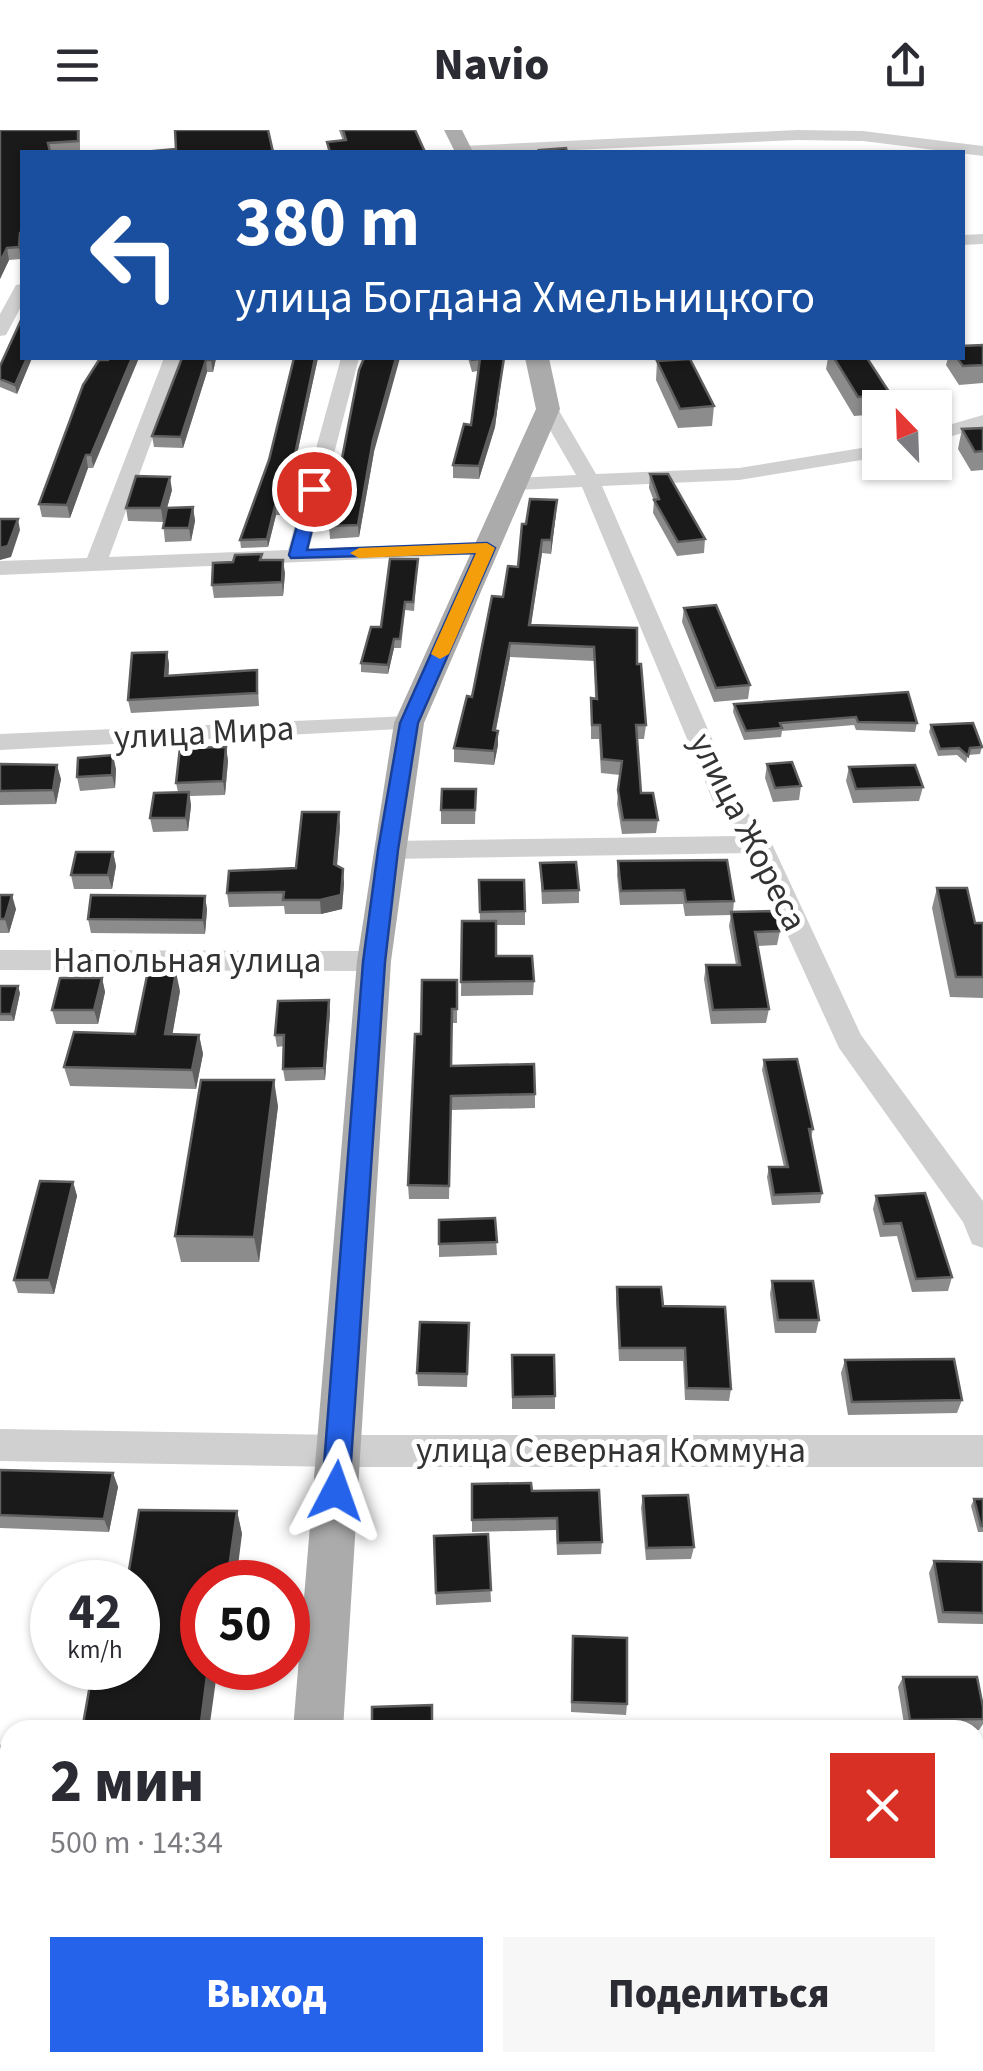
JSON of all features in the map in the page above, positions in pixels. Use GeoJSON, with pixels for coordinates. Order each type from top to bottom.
{"type":"FeatureCollection","features":[{"type":"Feature","properties":{"kind":"main road"},"geometry":{"type":"LineString","coordinates":[[319,1720],[374,962],[388,850],[409,723],[548,409],[536,360]]}},
{"type":"Feature","properties":{"kind":"street"},"geometry":{"type":"LineString","coordinates":[[503,150],[797,135],[863,136],[983,151]]}},
{"type":"Feature","properties":{"kind":"street"},"geometry":{"type":"LineString","coordinates":[[0,332],[19,280]]}},
{"type":"Feature","properties":{"kind":"street"},"geometry":{"type":"LineString","coordinates":[[95,564],[172,360]]}},
{"type":"Feature","properties":{"kind":"street"},"geometry":{"type":"LineString","coordinates":[[297,555],[349,360]]}},
{"type":"Feature","properties":{"kind":"street","name":"улица Жореса"},"geometry":{"type":"LineString","coordinates":[[548,409],[590,482],[728,806],[759,844],[850,1040],[978,1218],[983,1235]]}},
{"type":"Feature","properties":{"kind":"street"},"geometry":{"type":"LineString","coordinates":[[952,430],[983,421]]}},
{"type":"Feature","properties":{"kind":"street"},"geometry":{"type":"LineString","coordinates":[[515,484],[739,474],[862,454]]}},
{"type":"Feature","properties":{"kind":"street"},"geometry":{"type":"LineString","coordinates":[[0,568],[487,548]]}},
{"type":"Feature","properties":{"kind":"street","name":"улица Мира"},"geometry":{"type":"LineString","coordinates":[[0,742],[409,723]]}},
{"type":"Feature","properties":{"kind":"street"},"geometry":{"type":"LineString","coordinates":[[388,850],[759,844]]}},
{"type":"Feature","properties":{"kind":"street","name":"Напольная улица"},"geometry":{"type":"LineString","coordinates":[[0,960],[374,962]]}},
{"type":"Feature","properties":{"kind":"street","name":"улица Северная Коммуна"},"geometry":{"type":"LineString","coordinates":[[0,1445],[338,1451],[983,1451]]}},
{"type":"Feature","properties":{"kind":"building"},"geometry":{"type":"Polygon","coordinates":[[[0,130],[78,130],[78,141],[48,143],[50,150],[20,150],[19,247],[7,248],[0,262],[0,130]]]}},
{"type":"Feature","properties":{"kind":"building"},"geometry":{"type":"Polygon","coordinates":[[[175,130],[268,130],[273,150],[165,150],[176,149],[175,130]]]}},
{"type":"Feature","properties":{"kind":"building"},"geometry":{"type":"Polygon","coordinates":[[[343,130],[415,130],[424,150],[329,150],[327,142],[346,140],[343,130]]]}},
{"type":"Feature","properties":{"kind":"building"},"geometry":{"type":"Polygon","coordinates":[[[20,322],[20,360],[26,360],[15,385],[0,379],[0,366],[20,322]]]}},
{"type":"Feature","properties":{"kind":"building"},"geometry":{"type":"Polygon","coordinates":[[[983,345],[983,365],[963,366],[958,360],[965,360],[965,346],[983,345]]]}},
{"type":"Feature","properties":{"kind":"building"},"geometry":{"type":"Polygon","coordinates":[[[99,360],[131,360],[67,505],[39,504],[83,385],[99,360]]]}},
{"type":"Feature","properties":{"kind":"building"},"geometry":{"type":"Polygon","coordinates":[[[181,360],[206,360],[181,437],[152,436],[181,360]]]}},
{"type":"Feature","properties":{"kind":"building"},"geometry":{"type":"Polygon","coordinates":[[[294,360],[315,360],[292,469],[279,506],[275,506],[267,539],[240,540],[269,460],[294,360]]]}},
{"type":"Feature","properties":{"kind":"building"},"geometry":{"type":"Polygon","coordinates":[[[363,360],[395,360],[373,440],[358,525],[329,526],[363,360]]]}},
{"type":"Feature","properties":{"kind":"building"},"geometry":{"type":"Polygon","coordinates":[[[480,360],[504,360],[495,415],[479,466],[453,465],[464,424],[471,425],[480,360]]]}},
{"type":"Feature","properties":{"kind":"building"},"geometry":{"type":"Polygon","coordinates":[[[691,360],[714,406],[680,409],[657,361],[691,360]]]}},
{"type":"Feature","properties":{"kind":"building"},"geometry":{"type":"Polygon","coordinates":[[[835,360],[868,360],[888,390],[862,390],[862,397],[858,397],[835,360]]]}},
{"type":"Feature","properties":{"kind":"building"},"geometry":{"type":"Polygon","coordinates":[[[983,428],[983,451],[975,452],[962,429],[983,428]]]}},
{"type":"Feature","properties":{"kind":"building"},"geometry":{"type":"Polygon","coordinates":[[[650,474],[668,474],[705,539],[678,542],[654,500],[659,499],[650,474]]]}},
{"type":"Feature","properties":{"kind":"building"},"geometry":{"type":"Polygon","coordinates":[[[136,476],[170,477],[161,508],[126,508],[136,476]]]}},
{"type":"Feature","properties":{"kind":"building"},"geometry":{"type":"Polygon","coordinates":[[[530,499],[557,500],[551,540],[542,540],[529,625],[637,628],[637,664],[641,664],[646,725],[636,725],[641,793],[653,793],[658,820],[623,820],[618,790],[622,761],[602,759],[600,725],[592,725],[591,698],[597,699],[594,647],[510,643],[493,730],[498,731],[494,751],[454,748],[467,696],[472,697],[492,596],[503,597],[508,566],[518,567],[522,524],[526,524],[530,499]]]}},
{"type":"Feature","properties":{"kind":"building"},"geometry":{"type":"Polygon","coordinates":[[[193,507],[189,528],[163,528],[167,508],[193,507]]]}},
{"type":"Feature","properties":{"kind":"building"},"geometry":{"type":"Polygon","coordinates":[[[0,519],[18,519],[8,546],[0,548],[0,519]]]}},
{"type":"Feature","properties":{"kind":"building"},"geometry":{"type":"Polygon","coordinates":[[[262,554],[260,560],[283,560],[282,582],[212,585],[213,563],[233,562],[235,555],[262,554]]]}},
{"type":"Feature","properties":{"kind":"building"},"geometry":{"type":"Polygon","coordinates":[[[390,559],[418,559],[413,602],[405,602],[400,639],[394,639],[388,665],[361,663],[371,627],[381,627],[390,559]]]}},
{"type":"Feature","properties":{"kind":"building"},"geometry":{"type":"Polygon","coordinates":[[[716,605],[750,685],[716,688],[684,608],[716,605]]]}},
{"type":"Feature","properties":{"kind":"building"},"geometry":{"type":"Polygon","coordinates":[[[167,652],[165,676],[257,670],[257,693],[128,700],[132,653],[167,652]]]}},
{"type":"Feature","properties":{"kind":"building"},"geometry":{"type":"Polygon","coordinates":[[[908,692],[917,723],[858,722],[856,717],[780,723],[782,728],[746,731],[734,704],[908,692]]]}},
{"type":"Feature","properties":{"kind":"building"},"geometry":{"type":"Polygon","coordinates":[[[973,723],[982,747],[970,748],[968,756],[959,748],[940,749],[931,725],[973,723]]]}},
{"type":"Feature","properties":{"kind":"building"},"geometry":{"type":"Polygon","coordinates":[[[226,747],[223,781],[176,783],[180,748],[226,747]]]}},
{"type":"Feature","properties":{"kind":"building"},"geometry":{"type":"Polygon","coordinates":[[[113,755],[112,775],[77,777],[78,758],[113,755]]]}},
{"type":"Feature","properties":{"kind":"building"},"geometry":{"type":"Polygon","coordinates":[[[792,762],[801,786],[775,788],[767,764],[792,762]]]}},
{"type":"Feature","properties":{"kind":"building"},"geometry":{"type":"Polygon","coordinates":[[[0,764],[57,765],[53,790],[0,791],[0,764]]]}},
{"type":"Feature","properties":{"kind":"building"},"geometry":{"type":"Polygon","coordinates":[[[915,765],[923,787],[856,789],[849,767],[915,765]]]}},
{"type":"Feature","properties":{"kind":"building"},"geometry":{"type":"Polygon","coordinates":[[[442,789],[476,789],[475,810],[441,810],[442,789]]]}},
{"type":"Feature","properties":{"kind":"building"},"geometry":{"type":"Polygon","coordinates":[[[189,792],[186,818],[150,818],[154,793],[189,792]]]}},
{"type":"Feature","properties":{"kind":"building"},"geometry":{"type":"Polygon","coordinates":[[[302,812],[339,812],[334,864],[343,869],[341,895],[320,900],[283,900],[284,892],[227,893],[229,871],[296,868],[302,812]]]}},
{"type":"Feature","properties":{"kind":"building"},"geometry":{"type":"Polygon","coordinates":[[[76,852],[113,852],[108,875],[71,875],[76,852]]]}},
{"type":"Feature","properties":{"kind":"building"},"geometry":{"type":"Polygon","coordinates":[[[727,860],[734,901],[686,902],[684,890],[621,891],[618,861],[727,860]]]}},
{"type":"Feature","properties":{"kind":"building"},"geometry":{"type":"Polygon","coordinates":[[[576,862],[579,890],[543,891],[540,863],[576,862]]]}},
{"type":"Feature","properties":{"kind":"building"},"geometry":{"type":"Polygon","coordinates":[[[479,880],[524,880],[525,911],[480,912],[479,880]]]}},
{"type":"Feature","properties":{"kind":"building"},"geometry":{"type":"Polygon","coordinates":[[[937,888],[967,888],[975,923],[983,923],[983,977],[956,977],[937,888]]]}},
{"type":"Feature","properties":{"kind":"building"},"geometry":{"type":"Polygon","coordinates":[[[0,895],[12,895],[5,919],[0,919],[0,895]]]}},
{"type":"Feature","properties":{"kind":"building"},"geometry":{"type":"Polygon","coordinates":[[[91,895],[205,896],[203,920],[88,919],[91,895]]]}},
{"type":"Feature","properties":{"kind":"building"},"geometry":{"type":"Polygon","coordinates":[[[776,911],[780,931],[755,932],[769,1009],[713,1010],[706,965],[740,965],[731,912],[776,911]]]}},
{"type":"Feature","properties":{"kind":"building"},"geometry":{"type":"Polygon","coordinates":[[[462,921],[496,921],[496,956],[532,956],[534,981],[461,982],[462,921]]]}},
{"type":"Feature","properties":{"kind":"building"},"geometry":{"type":"Polygon","coordinates":[[[148,971],[176,972],[165,1034],[199,1035],[192,1070],[64,1067],[74,1032],[135,1034],[148,971]]]}},
{"type":"Feature","properties":{"kind":"building"},"geometry":{"type":"Polygon","coordinates":[[[60,978],[102,978],[94,1010],[52,1010],[60,978]]]}},
{"type":"Feature","properties":{"kind":"building"},"geometry":{"type":"Polygon","coordinates":[[[422,980],[457,980],[451,1066],[534,1064],[535,1094],[451,1096],[449,1186],[408,1185],[415,1034],[421,1034],[422,980]]]}},
{"type":"Feature","properties":{"kind":"building"},"geometry":{"type":"Polygon","coordinates":[[[0,986],[18,986],[11,1014],[0,1014],[0,986]]]}},
{"type":"Feature","properties":{"kind":"building"},"geometry":{"type":"Polygon","coordinates":[[[329,1000],[324,1068],[283,1069],[284,1035],[275,1035],[278,1001],[329,1000]]]}},
{"type":"Feature","properties":{"kind":"building"},"geometry":{"type":"Polygon","coordinates":[[[797,1059],[822,1193],[774,1195],[769,1167],[788,1167],[764,1060],[797,1059]]]}},
{"type":"Feature","properties":{"kind":"building"},"geometry":{"type":"Polygon","coordinates":[[[201,1080],[274,1080],[254,1237],[175,1236],[201,1080]]]}},
{"type":"Feature","properties":{"kind":"building"},"geometry":{"type":"Polygon","coordinates":[[[40,1181],[73,1182],[49,1280],[14,1280],[40,1181]]]}},
{"type":"Feature","properties":{"kind":"building"},"geometry":{"type":"Polygon","coordinates":[[[925,1193],[952,1277],[916,1279],[901,1223],[884,1224],[876,1196],[925,1193]]]}},
{"type":"Feature","properties":{"kind":"building"},"geometry":{"type":"Polygon","coordinates":[[[495,1218],[497,1242],[439,1244],[439,1220],[495,1218]]]}},
{"type":"Feature","properties":{"kind":"building"},"geometry":{"type":"Polygon","coordinates":[[[772,1281],[813,1281],[819,1320],[778,1320],[772,1281]]]}},
{"type":"Feature","properties":{"kind":"building"},"geometry":{"type":"Polygon","coordinates":[[[617,1287],[661,1287],[663,1306],[725,1307],[731,1389],[687,1388],[685,1348],[620,1348],[617,1287]]]}},
{"type":"Feature","properties":{"kind":"building"},"geometry":{"type":"Polygon","coordinates":[[[420,1322],[469,1323],[467,1374],[417,1373],[420,1322]]]}},
{"type":"Feature","properties":{"kind":"building"},"geometry":{"type":"Polygon","coordinates":[[[512,1355],[554,1355],[555,1396],[513,1397],[512,1355]]]}},
{"type":"Feature","properties":{"kind":"building"},"geometry":{"type":"Polygon","coordinates":[[[954,1359],[962,1400],[852,1402],[845,1360],[954,1359]]]}},
{"type":"Feature","properties":{"kind":"building"},"geometry":{"type":"Polygon","coordinates":[[[0,1470],[113,1473],[104,1519],[0,1515],[0,1470]]]}},
{"type":"Feature","properties":{"kind":"building"},"geometry":{"type":"Polygon","coordinates":[[[531,1483],[532,1491],[599,1490],[602,1542],[558,1543],[557,1518],[472,1520],[472,1484],[531,1483]]]}},
{"type":"Feature","properties":{"kind":"building"},"geometry":{"type":"Polygon","coordinates":[[[688,1495],[694,1547],[647,1548],[643,1496],[688,1495]]]}},
{"type":"Feature","properties":{"kind":"building"},"geometry":{"type":"Polygon","coordinates":[[[974,1499],[983,1499],[983,1526],[981,1526],[974,1499]]]}},
{"type":"Feature","properties":{"kind":"building"},"geometry":{"type":"Polygon","coordinates":[[[139,1510],[237,1511],[230,1560],[180,1560],[180,1690],[205,1690],[201,1720],[84,1720],[89,1690],[160,1690],[160,1560],[131,1560],[139,1510]]]}},
{"type":"Feature","properties":{"kind":"building"},"geometry":{"type":"Polygon","coordinates":[[[488,1534],[491,1590],[436,1593],[434,1536],[488,1534]]]}},
{"type":"Feature","properties":{"kind":"building"},"geometry":{"type":"Polygon","coordinates":[[[934,1561],[983,1562],[983,1613],[943,1612],[934,1561]]]}},
{"type":"Feature","properties":{"kind":"building"},"geometry":{"type":"Polygon","coordinates":[[[573,1636],[627,1638],[627,1704],[572,1702],[573,1636]]]}},
{"type":"Feature","properties":{"kind":"building"},"geometry":{"type":"Polygon","coordinates":[[[903,1677],[977,1677],[983,1719],[910,1720],[903,1677]]]}},
{"type":"Feature","properties":{"kind":"building"},"geometry":{"type":"Polygon","coordinates":[[[432,1705],[432,1720],[372,1720],[372,1707],[432,1705]]]}},
{"type":"Feature","properties":{"kind":"slow traffic"},"geometry":{"type":"LineString","coordinates":[[359,553],[487,548],[440,654]]}},
{"type":"Feature","properties":{"kind":"route"},"geometry":{"type":"LineString","coordinates":[[314,489],[297,555],[487,548],[409,723],[388,850],[374,962],[336,1491]]}}]}
